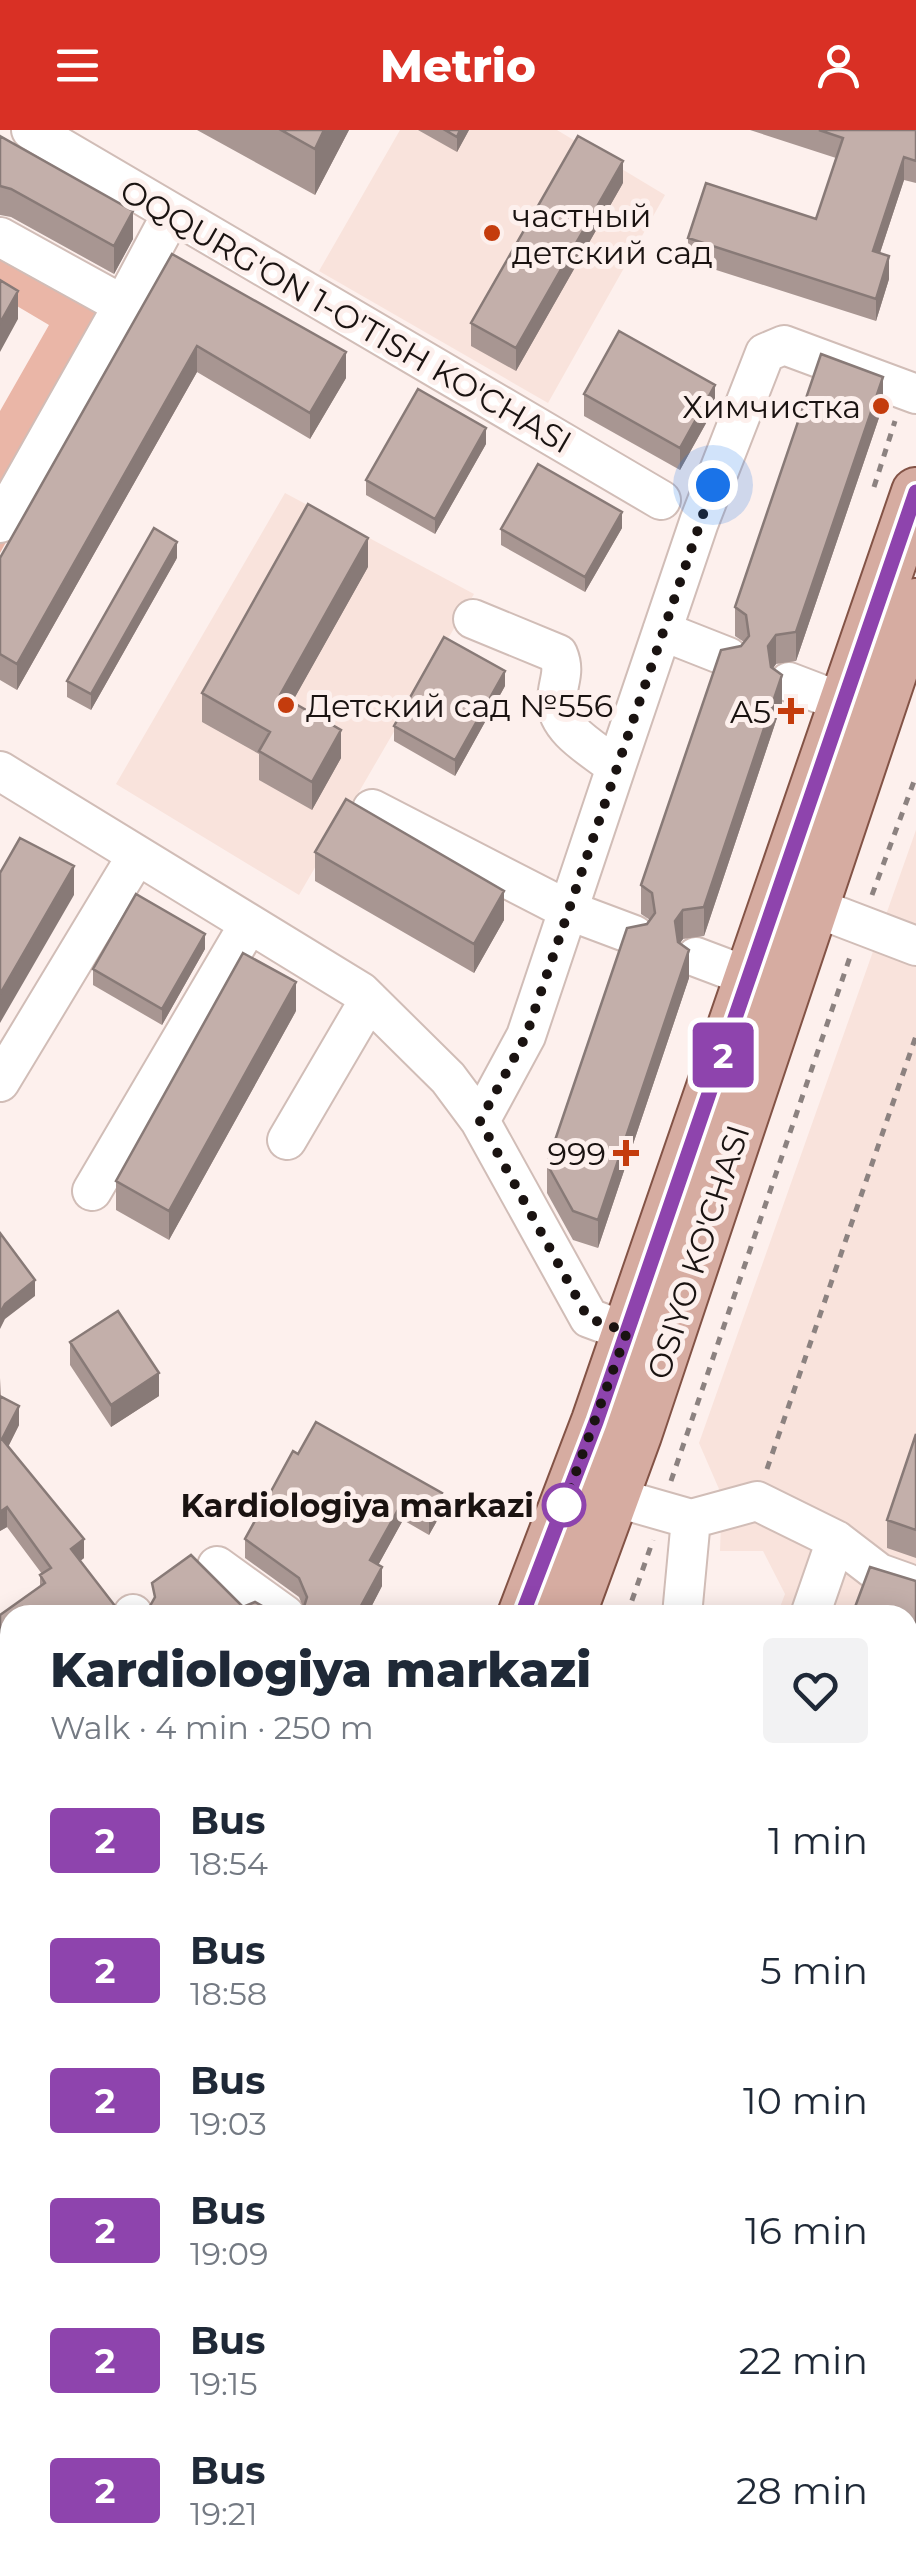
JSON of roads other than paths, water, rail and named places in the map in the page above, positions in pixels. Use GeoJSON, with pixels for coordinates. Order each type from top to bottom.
{"type":"FeatureCollection","features":[{"type":"Feature","properties":{"kind":"main road","name":"OSIYO KO'CHASI"},"geometry":{"type":"LineString","coordinates":[[647,1339],[750,977],[916,492]]}},
{"type":"Feature","properties":{"kind":"main road","name":"OSIYO KO'CHASI"},"geometry":{"type":"LineString","coordinates":[[573,1605],[594,1490],[647,1339],[814,907],[916,603]]}},
{"type":"Feature","properties":{"kind":"main road","name":"OSIYO KO'CHASI"},"geometry":{"type":"LineString","coordinates":[[528,1605],[594,1490]]}},
{"type":"Feature","properties":{"kind":"street","name":"OQQURG'ON 1-O'TISH KO'CHASI"},"geometry":{"type":"LineString","coordinates":[[32,130],[661,500]]}},
{"type":"Feature","properties":{"kind":"street"},"geometry":{"type":"LineString","coordinates":[[0,523],[171,215]]}},
{"type":"Feature","properties":{"kind":"street"},"geometry":{"type":"LineString","coordinates":[[0,236],[123,305]]}},
{"type":"Feature","properties":{"kind":"street"},"geometry":{"type":"LineString","coordinates":[[480,1121],[526,1036],[662,630],[747,391],[765,353],[784,345],[916,394]]}},
{"type":"Feature","properties":{"kind":"street"},"geometry":{"type":"LineString","coordinates":[[473,619],[558,654],[564,668],[556,704],[564,724],[616,768]]}},
{"type":"Feature","properties":{"kind":"street"},"geometry":{"type":"LineString","coordinates":[[662,630],[728,657]]}},
{"type":"Feature","properties":{"kind":"street"},"geometry":{"type":"LineString","coordinates":[[789,682],[844,703]]}},
{"type":"Feature","properties":{"kind":"street"},"geometry":{"type":"LineString","coordinates":[[0,771],[369,1000],[448,1078],[480,1121],[588,1318],[647,1339]]}},
{"type":"Feature","properties":{"kind":"street"},"geometry":{"type":"LineString","coordinates":[[372,809],[570,911],[634,935]]}},
{"type":"Feature","properties":{"kind":"street"},"geometry":{"type":"LineString","coordinates":[[0,1082],[137,855]]}},
{"type":"Feature","properties":{"kind":"street"},"geometry":{"type":"LineString","coordinates":[[814,907],[916,946]]}},
{"type":"Feature","properties":{"kind":"street"},"geometry":{"type":"LineString","coordinates":[[92,1190],[249,924]]}},
{"type":"Feature","properties":{"kind":"street"},"geometry":{"type":"LineString","coordinates":[[696,957],[750,977]]}},
{"type":"Feature","properties":{"kind":"street"},"geometry":{"type":"LineString","coordinates":[[287,1140],[369,1000]]}},
{"type":"Feature","properties":{"kind":"street"},"geometry":{"type":"LineString","coordinates":[[594,1490],[676,1516],[756,1500],[836,1540],[879,1573],[907,1583]]}},
{"type":"Feature","properties":{"kind":"street"},"geometry":{"type":"LineString","coordinates":[[676,1516],[681,1605]]}},
{"type":"Feature","properties":{"kind":"street"},"geometry":{"type":"LineString","coordinates":[[813,1605],[836,1540]]}},
{"type":"Feature","properties":{"kind":"street"},"geometry":{"type":"LineString","coordinates":[[217,1566],[271,1605]]}},
{"type":"Feature","properties":{"kind":"place","name":"частный детский сад"},"geometry":{"type":"Point","coordinates":[492,233]}},
{"type":"Feature","properties":{"kind":"place","name":"Химчистка"},"geometry":{"type":"Point","coordinates":[881,406]}},
{"type":"Feature","properties":{"kind":"place","name":"Детский сад №556"},"geometry":{"type":"Point","coordinates":[286,705]}},
{"type":"Feature","properties":{"kind":"place","name":"A5"},"geometry":{"type":"Point","coordinates":[791,711]}},
{"type":"Feature","properties":{"kind":"place","name":"999"},"geometry":{"type":"Point","coordinates":[626,1153]}},
{"type":"Feature","properties":{"kind":"place","name":"Kardiologiya markazi"},"geometry":{"type":"Point","coordinates":[564,1505]}}]}
